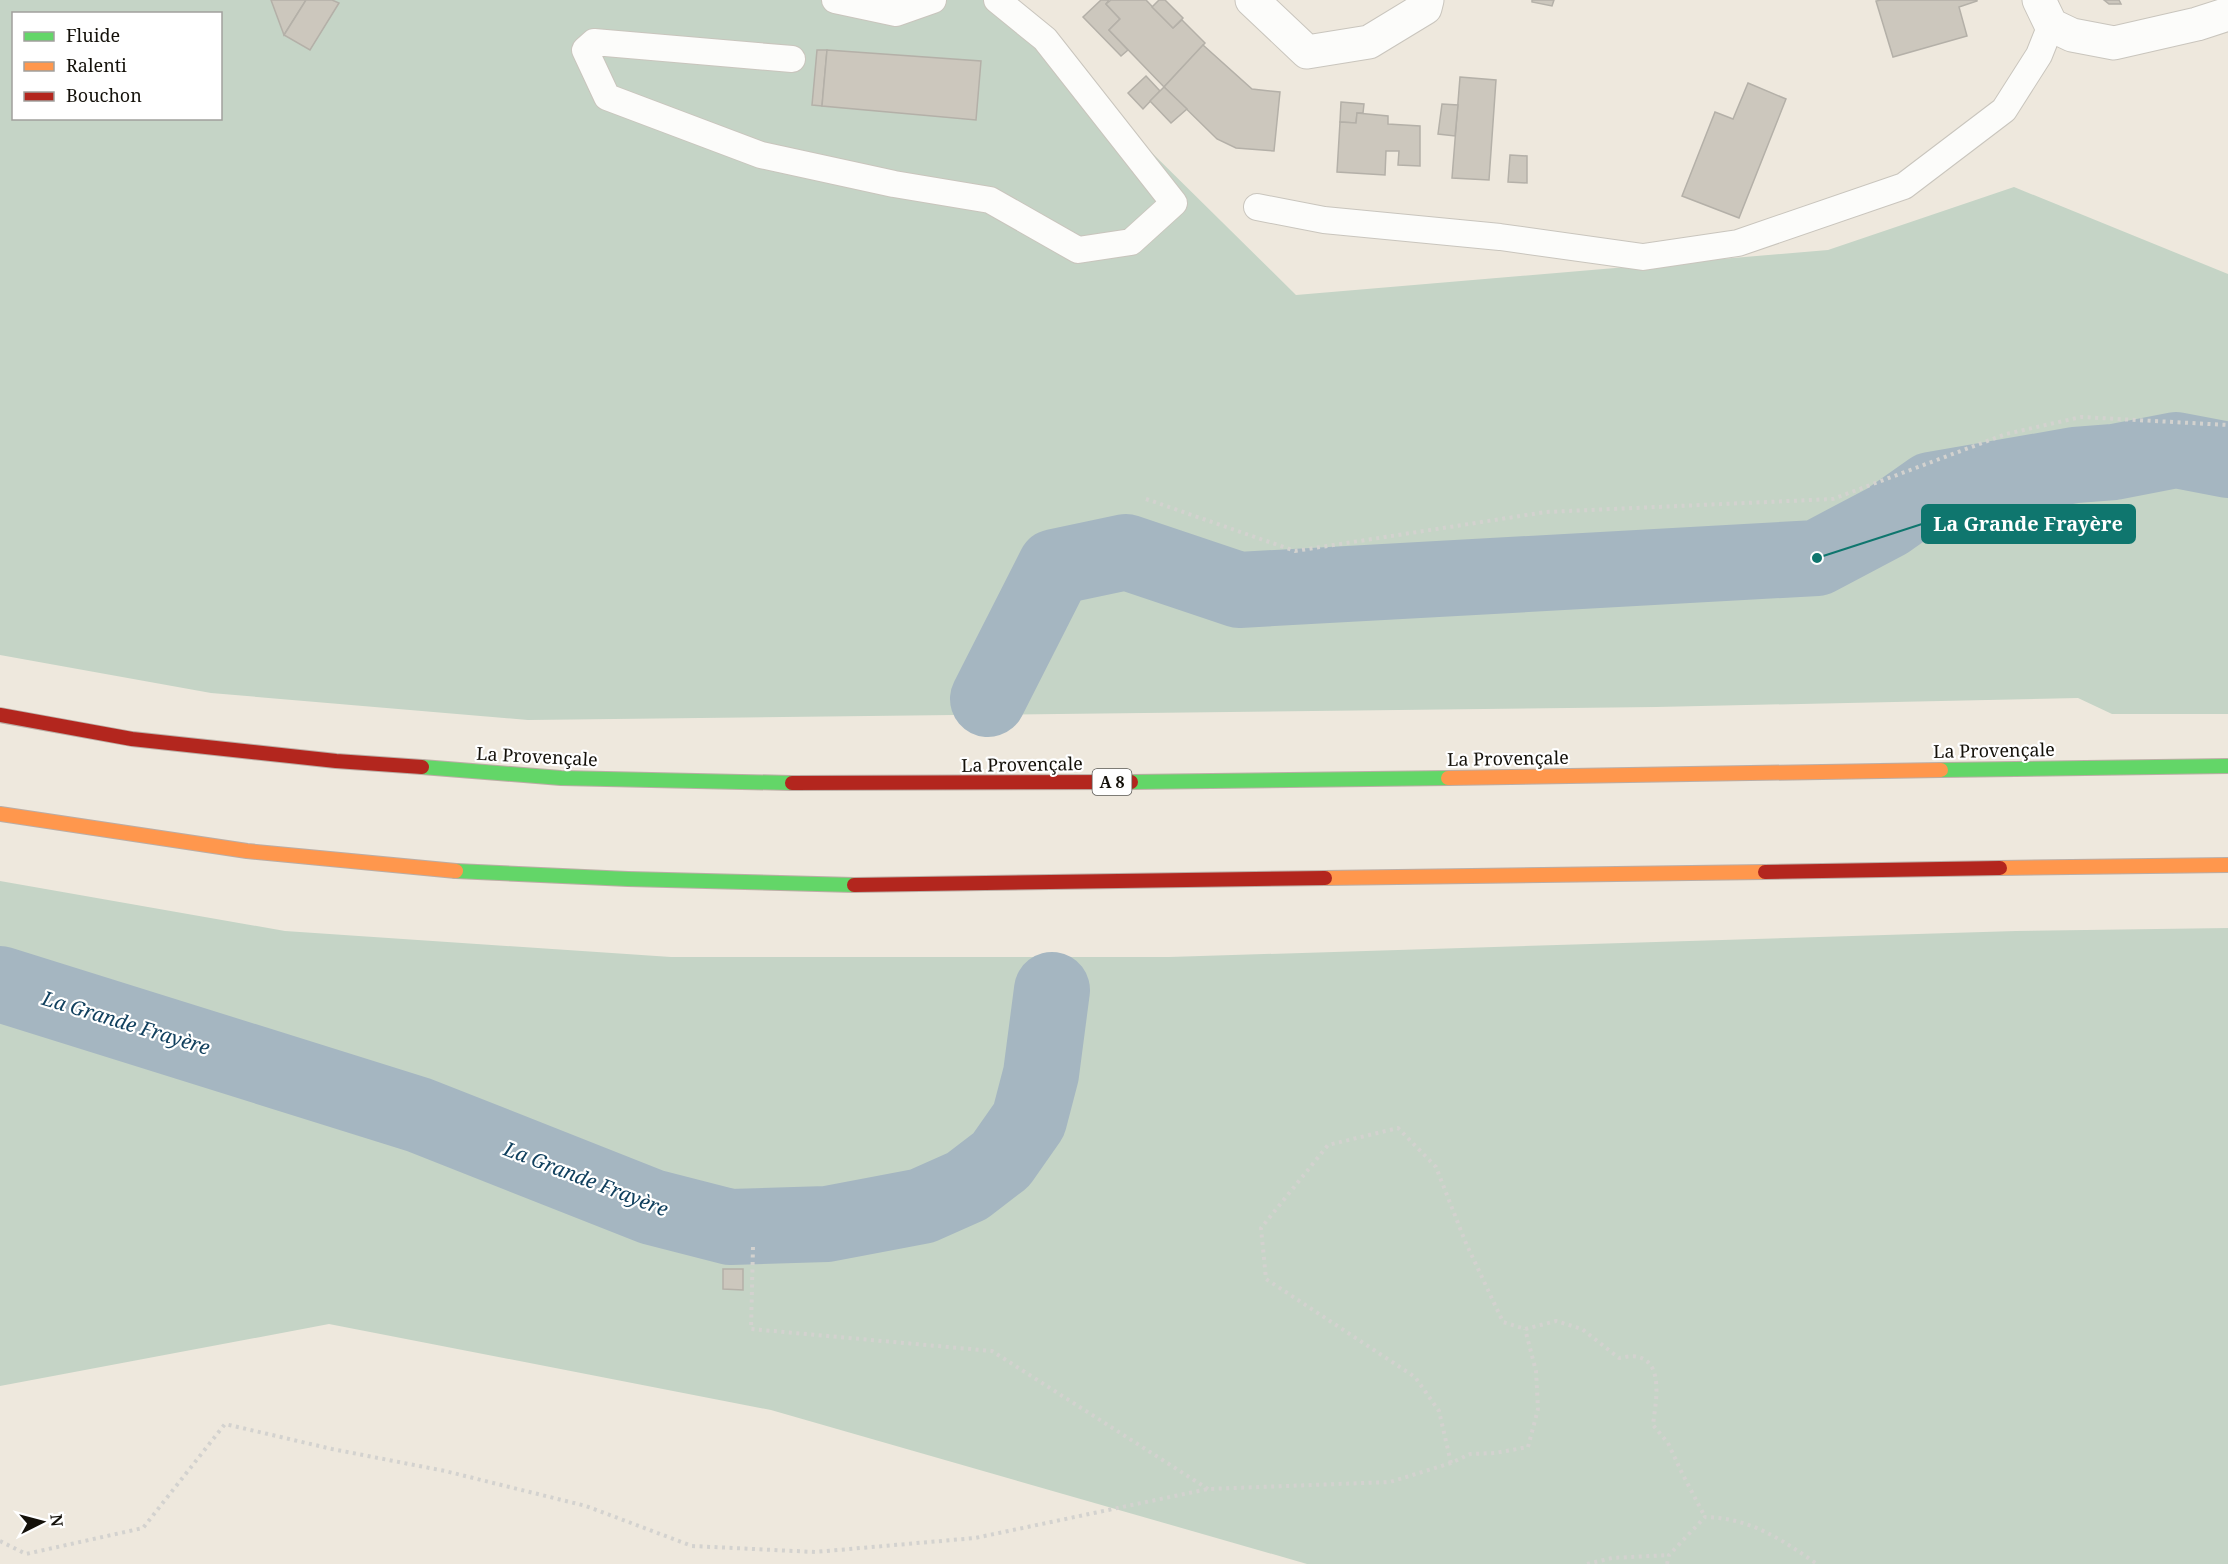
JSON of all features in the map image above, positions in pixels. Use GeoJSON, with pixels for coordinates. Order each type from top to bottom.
{"type":"FeatureCollection","features":[{"type":"Feature","properties":{"kind":"highway","name":"La Provençale"},"geometry":{"type":"LineString","coordinates":[[0,715],[143,740],[336,762],[561,778],[867,784],[2228,766]]}},
{"type":"Feature","properties":{"kind":"highway"},"geometry":{"type":"LineString","coordinates":[[0,814],[90,829],[274,854],[494,873],[849,885],[2228,865]]}},
{"type":"Feature","properties":{"kind":"street"},"geometry":{"type":"LineString","coordinates":[[1252,0],[1307,52],[1369,42],[1425,8],[1427,0]]}},
{"type":"Feature","properties":{"kind":"street"},"geometry":{"type":"LineString","coordinates":[[2045,12],[2072,35],[2114,43],[2197,24],[2228,14]]}},
{"type":"Feature","properties":{"kind":"lane"},"geometry":{"type":"LineString","coordinates":[[835,0],[896,13],[933,0]]}},
{"type":"Feature","properties":{"kind":"lane"},"geometry":{"type":"LineString","coordinates":[[792,59],[594,42],[585,51],[607,97],[761,155],[894,184],[990,200],[1077,250],[1131,242],[1174,203],[1045,39],[997,0]]}},
{"type":"Feature","properties":{"kind":"lane"},"geometry":{"type":"LineString","coordinates":[[1257,207],[1323,220],[1500,237],[1642,257],[1738,243],[1904,186],[2004,110],[2039,55],[2045,12]]}},
{"type":"Feature","properties":{"kind":"path"},"geometry":{"type":"LineString","coordinates":[[1146,499],[1295,551],[1546,512],[1833,499],[2006,434],[2081,417],[2228,425]]}},
{"type":"Feature","properties":{"kind":"path"},"geometry":{"type":"LineString","coordinates":[[1451,1463],[1439,1412],[1415,1377],[1266,1279],[1261,1228],[1328,1145],[1398,1128],[1436,1167],[1464,1241],[1503,1322],[1525,1329],[1556,1321],[1582,1329],[1619,1358],[1639,1357],[1651,1365],[1658,1385],[1653,1425],[1668,1443],[1706,1517]]}},
{"type":"Feature","properties":{"kind":"path"},"geometry":{"type":"LineString","coordinates":[[753,1247],[751,1329],[992,1351],[1208,1489]]}},
{"type":"Feature","properties":{"kind":"path"},"geometry":{"type":"LineString","coordinates":[[0,1540],[26,1554],[143,1528],[225,1424],[332,1449],[445,1471],[586,1506],[692,1546],[815,1551],[975,1538],[1208,1489],[1390,1482],[1451,1463],[1470,1454],[1496,1454],[1528,1447],[1538,1409],[1536,1371],[1525,1329]]}},
{"type":"Feature","properties":{"kind":"path"},"geometry":{"type":"LineString","coordinates":[[1667,1564],[1670,1556],[1706,1517],[1726,1517],[1750,1524],[1817,1564]]}},
{"type":"Feature","properties":{"kind":"path"},"geometry":{"type":"LineString","coordinates":[[1587,1564],[1612,1558],[1670,1556]]}},
{"type":"Feature","properties":{"kind":"green space"},"geometry":{"type":"Polygon","coordinates":[[[0,0],[997,0],[1296,295],[1828,250],[2014,187],[2228,274],[2228,714],[2112,714],[2078,698],[1656,707],[528,720],[211,693],[0,655],[0,0]]]}},
{"type":"Feature","properties":{"kind":"green space"},"geometry":{"type":"Polygon","coordinates":[[[0,881],[285,931],[671,957],[1169,957],[2016,931],[2228,928],[2228,1564],[1307,1564],[771,1410],[329,1324],[0,1386],[0,881]]]}},
{"type":"Feature","properties":{"kind":"building"},"geometry":{"type":"Polygon","coordinates":[[[271,0],[306,0],[284,35],[271,0]]]}},
{"type":"Feature","properties":{"kind":"building"},"geometry":{"type":"Polygon","coordinates":[[[306,0],[332,0],[339,3],[310,50],[284,35],[306,0]]]}},
{"type":"Feature","properties":{"kind":"building"},"geometry":{"type":"Polygon","coordinates":[[[1101,0],[1109,0],[1106,4],[1120,19],[1109,30],[1128,50],[1121,56],[1083,17],[1101,0]]]}},
{"type":"Feature","properties":{"kind":"building"},"geometry":{"type":"Polygon","coordinates":[[[1111,0],[1146,0],[1173,28],[1182,20],[1205,43],[1164,87],[1109,30],[1120,19],[1106,4],[1111,0]]]}},
{"type":"Feature","properties":{"kind":"building"},"geometry":{"type":"Polygon","coordinates":[[[1159,0],[1165,0],[1183,18],[1173,28],[1152,7],[1159,0]]]}},
{"type":"Feature","properties":{"kind":"building"},"geometry":{"type":"Polygon","coordinates":[[[1532,0],[1554,0],[1552,6],[1532,2],[1532,0]]]}},
{"type":"Feature","properties":{"kind":"building"},"geometry":{"type":"Polygon","coordinates":[[[2104,0],[2119,0],[2121,4],[2109,4],[2104,0]]]}},
{"type":"Feature","properties":{"kind":"building"},"geometry":{"type":"Polygon","coordinates":[[[1876,1],[1977,1],[1959,7],[1967,36],[1893,57],[1876,1]]]}},
{"type":"Feature","properties":{"kind":"building"},"geometry":{"type":"Polygon","coordinates":[[[1203,45],[1252,89],[1280,92],[1274,151],[1236,148],[1217,139],[1164,87],[1203,45]]]}},
{"type":"Feature","properties":{"kind":"building"},"geometry":{"type":"Polygon","coordinates":[[[817,50],[827,50],[822,106],[812,105],[817,50]]]}},
{"type":"Feature","properties":{"kind":"building"},"geometry":{"type":"Polygon","coordinates":[[[827,50],[981,61],[976,120],[822,106],[827,50]]]}},
{"type":"Feature","properties":{"kind":"building"},"geometry":{"type":"Polygon","coordinates":[[[1146,76],[1160,91],[1143,109],[1128,93],[1146,76]]]}},
{"type":"Feature","properties":{"kind":"building"},"geometry":{"type":"Polygon","coordinates":[[[1460,77],[1496,80],[1489,180],[1452,178],[1460,77]]]}},
{"type":"Feature","properties":{"kind":"building"},"geometry":{"type":"Polygon","coordinates":[[[1748,83],[1786,99],[1739,218],[1682,196],[1715,112],[1733,119],[1748,83]]]}},
{"type":"Feature","properties":{"kind":"building"},"geometry":{"type":"Polygon","coordinates":[[[1164,87],[1187,109],[1171,123],[1150,101],[1164,87]]]}},
{"type":"Feature","properties":{"kind":"building"},"geometry":{"type":"Polygon","coordinates":[[[1341,102],[1364,104],[1363,113],[1357,113],[1356,123],[1340,122],[1341,102]]]}},
{"type":"Feature","properties":{"kind":"building"},"geometry":{"type":"Polygon","coordinates":[[[1442,104],[1458,105],[1455,136],[1438,134],[1442,104]]]}},
{"type":"Feature","properties":{"kind":"building"},"geometry":{"type":"Polygon","coordinates":[[[1357,113],[1388,116],[1388,124],[1420,126],[1420,166],[1398,165],[1399,151],[1386,151],[1385,175],[1337,172],[1340,122],[1356,123],[1357,113]]]}},
{"type":"Feature","properties":{"kind":"building"},"geometry":{"type":"Polygon","coordinates":[[[1510,155],[1527,156],[1527,183],[1508,182],[1510,155]]]}},
{"type":"Feature","properties":{"kind":"building"},"geometry":{"type":"Polygon","coordinates":[[[723,1269],[743,1269],[743,1290],[723,1289],[723,1269]]]}},
{"type":"Feature","properties":{"kind":"waterway","name":"La Grande Frayère"},"geometry":{"type":"LineString","coordinates":[[988,699],[1055,567],[1126,552],[1239,590],[1817,558],[1887,521],[1931,490],[2075,465],[2114,462],[2176,450],[2228,460]]}},
{"type":"Feature","properties":{"kind":"waterway","name":"La Grande Frayère"},"geometry":{"type":"LineString","coordinates":[[0,984],[419,1115],[652,1207],[730,1227],[827,1224],[922,1206],[967,1186],[1001,1160],[1029,1120],[1041,1074],[1052,990]]}},
{"type":"Feature","properties":{"kind":"traffic: fast"},"geometry":{"type":"LineString","coordinates":[[1941,770],[2228,766]]}},
{"type":"Feature","properties":{"kind":"traffic: fast"},"geometry":{"type":"LineString","coordinates":[[422,767],[561,778],[792,783]]}},
{"type":"Feature","properties":{"kind":"traffic: fast"},"geometry":{"type":"LineString","coordinates":[[1131,782],[1448,778]]}},
{"type":"Feature","properties":{"kind":"traffic: fast"},"geometry":{"type":"LineString","coordinates":[[456,871],[628,879],[854,885]]}},
{"type":"Feature","properties":{"kind":"traffic: slow"},"geometry":{"type":"LineString","coordinates":[[1448,778],[1941,770]]}},
{"type":"Feature","properties":{"kind":"traffic: slow"},"geometry":{"type":"LineString","coordinates":[[0,814],[247,851],[456,871]]}},
{"type":"Feature","properties":{"kind":"traffic: slow"},"geometry":{"type":"LineString","coordinates":[[2000,868],[2228,865]]}},
{"type":"Feature","properties":{"kind":"traffic: slow"},"geometry":{"type":"LineString","coordinates":[[1325,878],[1765,872]]}},
{"type":"Feature","properties":{"kind":"traffic: jam"},"geometry":{"type":"LineString","coordinates":[[0,715],[132,739],[336,761],[422,767]]}},
{"type":"Feature","properties":{"kind":"traffic: jam"},"geometry":{"type":"LineString","coordinates":[[792,783],[1131,782]]}},
{"type":"Feature","properties":{"kind":"traffic: jam"},"geometry":{"type":"LineString","coordinates":[[1765,872],[2000,868]]}},
{"type":"Feature","properties":{"kind":"traffic: jam"},"geometry":{"type":"LineString","coordinates":[[854,885],[1325,878]]}},
{"type":"Feature","properties":{"kind":"place","name":"La Grande Frayère"},"geometry":{"type":"Point","coordinates":[1817,558]}}]}
